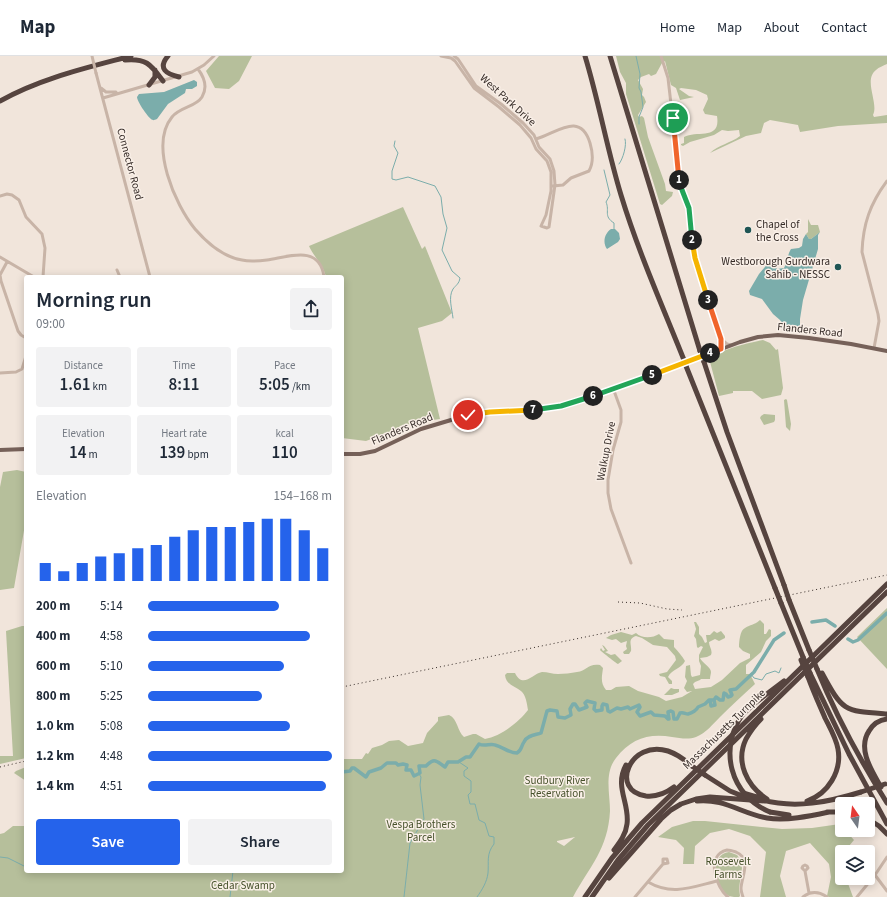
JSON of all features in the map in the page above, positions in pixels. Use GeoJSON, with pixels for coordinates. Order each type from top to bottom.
{"type":"FeatureCollection","features":[{"type":"Feature","properties":{"kind":"highway"},"geometry":{"type":"LineString","coordinates":[[0,98],[36,80],[116,56]]}},
{"type":"Feature","properties":{"kind":"highway"},"geometry":{"type":"LineString","coordinates":[[0,101],[16,92],[51,78],[131,56]]}},
{"type":"Feature","properties":{"kind":"highway"},"geometry":{"type":"LineString","coordinates":[[163,81],[163,64],[168,56]]}},
{"type":"Feature","properties":{"kind":"highway"},"geometry":{"type":"LineString","coordinates":[[584,56],[590,71],[613,166],[626,210],[686,366],[836,740],[839,758],[836,773],[828,787],[819,796],[808,802]]}},
{"type":"Feature","properties":{"kind":"highway"},"geometry":{"type":"LineString","coordinates":[[611,56],[700,351],[727,432],[809,650],[831,691],[844,706],[856,712],[887,714]]}},
{"type":"Feature","properties":{"kind":"highway"},"geometry":{"type":"LineString","coordinates":[[108,62],[139,60],[147,63],[155,70],[163,81]]}},
{"type":"Feature","properties":{"kind":"highway"},"geometry":{"type":"LineString","coordinates":[[163,64],[166,72],[179,76]]}},
{"type":"Feature","properties":{"kind":"highway"},"geometry":{"type":"LineString","coordinates":[[149,85],[155,77],[155,70]]}},
{"type":"Feature","properties":{"kind":"highway","name":"Massachusetts Turnpike"},"geometry":{"type":"LineString","coordinates":[[585,897],[594,882],[637,828],[887,584]]}},
{"type":"Feature","properties":{"kind":"highway","name":"Massachusetts Turnpike"},"geometry":{"type":"LineString","coordinates":[[593,897],[618,860],[648,825],[887,592]]}},
{"type":"Feature","properties":{"kind":"highway"},"geometry":{"type":"LineString","coordinates":[[818,668],[832,703],[849,738],[887,802]]}},
{"type":"Feature","properties":{"kind":"highway"},"geometry":{"type":"LineString","coordinates":[[799,670],[758,700],[743,714],[736,725],[731,739],[729,756],[732,771],[738,785],[747,796],[759,806],[770,812],[787,815],[835,812]]}},
{"type":"Feature","properties":{"kind":"highway"},"geometry":{"type":"LineString","coordinates":[[809,675],[849,754],[887,824]]}},
{"type":"Feature","properties":{"kind":"highway"},"geometry":{"type":"LineString","coordinates":[[766,800],[754,789],[747,778],[743,766],[742,754],[744,744],[748,736],[772,704]]}},
{"type":"Feature","properties":{"kind":"highway"},"geometry":{"type":"LineString","coordinates":[[887,719],[877,722],[871,728],[866,736],[864,745],[868,760],[887,802]]}},
{"type":"Feature","properties":{"kind":"highway"},"geometry":{"type":"LineString","coordinates":[[693,765],[671,752],[650,750],[640,754],[630,763],[627,770],[628,780],[632,790],[640,795],[652,796],[665,793],[676,786],[709,753],[723,744]]}},
{"type":"Feature","properties":{"kind":"highway"},"geometry":{"type":"LineString","coordinates":[[594,882],[620,842],[626,828],[628,817],[621,782],[623,770],[629,760],[641,751],[652,747],[674,750],[706,775],[721,784],[766,800],[793,804],[816,804],[837,800],[886,783]]}},
{"type":"Feature","properties":{"kind":"highway"},"geometry":{"type":"LineString","coordinates":[[657,824],[675,808],[698,798],[716,797],[808,802],[825,800],[860,791]]}},
{"type":"Feature","properties":{"kind":"highway"},"geometry":{"type":"LineString","coordinates":[[830,800],[850,793]]}},
{"type":"Feature","properties":{"kind":"highway"},"geometry":{"type":"LineString","coordinates":[[593,897],[657,824],[670,812],[690,803],[701,801],[721,803],[759,816],[774,818],[791,818],[829,812]]}},
{"type":"Feature","properties":{"kind":"highway"},"geometry":{"type":"LineString","coordinates":[[875,823],[887,834]]}},
{"type":"Feature","properties":{"kind":"main road","name":"Flanders Road"},"geometry":{"type":"LineString","coordinates":[[344,454],[360,454],[374,451],[420,429],[461,417],[490,412],[557,407],[754,338],[778,335],[851,344],[887,351]]}},
{"type":"Feature","properties":{"kind":"main road"},"geometry":{"type":"LineString","coordinates":[[0,450],[24,449]]}},
{"type":"Feature","properties":{"kind":"street","name":"Connector Road"},"geometry":{"type":"LineString","coordinates":[[92,56],[149,275]]}},
{"type":"Feature","properties":{"kind":"street"},"geometry":{"type":"LineString","coordinates":[[102,98],[163,81],[198,69],[214,56]]}},
{"type":"Feature","properties":{"kind":"street","name":"West Park Drive"},"geometry":{"type":"LineString","coordinates":[[441,56],[451,58],[455,61],[474,88],[513,118],[531,138],[536,149],[546,158],[551,172],[553,186],[546,215],[541,224],[541,226],[546,228],[550,225],[549,218],[553,186],[554,171],[552,162],[539,147],[536,139],[515,115],[476,86],[458,59],[454,56]]}},
{"type":"Feature","properties":{"kind":"street"},"geometry":{"type":"LineString","coordinates":[[661,56],[668,78],[680,183],[689,208],[693,252],[721,339],[721,349]]}},
{"type":"Feature","properties":{"kind":"street"},"geometry":{"type":"LineString","coordinates":[[198,69],[204,82],[205,90],[203,97],[172,116],[167,126],[164,142],[164,158],[169,180],[187,218],[209,243],[220,252],[230,257],[253,261],[294,255],[308,256],[318,263],[323,270],[324,275]]}},
{"type":"Feature","properties":{"kind":"street"},"geometry":{"type":"LineString","coordinates":[[100,87],[106,92],[110,93],[124,92]]}},
{"type":"Feature","properties":{"kind":"street","name":"West Park Drive"},"geometry":{"type":"LineString","coordinates":[[536,139],[565,127],[575,126],[582,128],[590,141],[593,161],[589,171],[571,178],[563,185],[553,186]]}},
{"type":"Feature","properties":{"kind":"street"},"geometry":{"type":"LineString","coordinates":[[874,348],[879,321],[863,257],[862,240],[869,210],[887,181]]}},
{"type":"Feature","properties":{"kind":"street"},"geometry":{"type":"LineString","coordinates":[[0,196],[7,194],[12,195],[20,200],[26,217],[42,234],[45,248],[43,275]]}},
{"type":"Feature","properties":{"kind":"street"},"geometry":{"type":"LineString","coordinates":[[0,257],[30,275]]}},
{"type":"Feature","properties":{"kind":"street"},"geometry":{"type":"LineString","coordinates":[[7,262],[0,275],[1,281],[18,331],[24,337]]}},
{"type":"Feature","properties":{"kind":"street"},"geometry":{"type":"LineString","coordinates":[[117,270],[119,275]]}},
{"type":"Feature","properties":{"kind":"street"},"geometry":{"type":"LineString","coordinates":[[721,339],[727,344],[732,345]]}},
{"type":"Feature","properties":{"kind":"street"},"geometry":{"type":"LineString","coordinates":[[0,373],[16,372],[22,369],[24,362]]}},
{"type":"Feature","properties":{"kind":"street","name":"Walkup Drive"},"geometry":{"type":"LineString","coordinates":[[614,388],[621,410],[621,422],[613,450],[608,480],[608,493],[612,510],[631,563]]}},
{"type":"Feature","properties":{"kind":"street"},"geometry":{"type":"LineString","coordinates":[[728,897],[722,891],[717,881],[715,866],[718,855],[727,850],[733,850],[744,858],[745,864],[741,890],[743,897]]}},
{"type":"Feature","properties":{"kind":"street"},"geometry":{"type":"LineString","coordinates":[[887,858],[875,875],[887,891]]}},
{"type":"Feature","properties":{"kind":"street"},"geometry":{"type":"LineString","coordinates":[[635,897],[663,864]]}},
{"type":"Feature","properties":{"kind":"street"},"geometry":{"type":"LineString","coordinates":[[805,871],[809,893]]}},
{"type":"Feature","properties":{"kind":"street"},"geometry":{"type":"LineString","coordinates":[[648,882],[659,888],[677,890],[717,881]]}},
{"type":"Feature","properties":{"kind":"street"},"geometry":{"type":"LineString","coordinates":[[857,897],[867,885]]}},
{"type":"Feature","properties":{"kind":"street"},"geometry":{"type":"LineString","coordinates":[[803,897],[809,893],[817,892],[826,897]]}},
{"type":"Feature","properties":{"kind":"green space"},"geometry":{"type":"Polygon","coordinates":[[[219,56],[252,56],[239,81],[229,89],[215,88],[206,71],[219,56]]]}},
{"type":"Feature","properties":{"kind":"green space"},"geometry":{"type":"Polygon","coordinates":[[[616,56],[887,56],[887,64],[880,67],[872,74],[871,85],[874,104],[873,115],[874,117],[887,115],[887,123],[838,126],[800,132],[798,125],[770,120],[764,123],[761,133],[746,136],[710,153],[740,136],[739,130],[722,130],[714,135],[690,142],[683,146],[681,144],[684,143],[684,137],[712,132],[717,124],[717,116],[705,114],[703,110],[708,99],[707,95],[696,90],[679,89],[689,96],[694,97],[680,100],[676,88],[671,85],[665,61],[662,63],[656,74],[651,76],[649,74],[638,80],[643,89],[642,95],[646,102],[638,115],[639,117],[642,116],[644,118],[648,137],[665,184],[666,191],[673,192],[672,196],[662,205],[660,204],[626,94],[626,83],[620,72],[616,56]]]}},
{"type":"Feature","properties":{"kind":"green space"},"geometry":{"type":"Polygon","coordinates":[[[403,207],[422,249],[425,246],[452,313],[442,321],[418,328],[440,419],[433,420],[431,416],[366,441],[344,438],[344,275],[325,275],[323,268],[309,246],[403,207]]]}},
{"type":"Feature","properties":{"kind":"green space"},"geometry":{"type":"Polygon","coordinates":[[[808,219],[811,225],[818,225],[820,232],[811,239],[809,239],[806,234],[808,232],[808,219]]]}},
{"type":"Feature","properties":{"kind":"green space"},"geometry":{"type":"Polygon","coordinates":[[[763,340],[770,343],[776,350],[778,349],[783,388],[781,395],[762,399],[752,391],[733,391],[733,393],[719,396],[709,358],[712,359],[716,355],[736,346],[763,340]]]}},
{"type":"Feature","properties":{"kind":"green space"},"geometry":{"type":"Polygon","coordinates":[[[786,399],[791,424],[790,431],[786,427],[784,400],[786,399]]]}},
{"type":"Feature","properties":{"kind":"green space"},"geometry":{"type":"Polygon","coordinates":[[[764,414],[775,415],[774,422],[764,425],[760,418],[764,414]]]}},
{"type":"Feature","properties":{"kind":"green space"},"geometry":{"type":"Polygon","coordinates":[[[17,470],[24,472],[24,530],[14,588],[0,590],[0,487],[3,472],[17,470]]]}},
{"type":"Feature","properties":{"kind":"green space"},"geometry":{"type":"Polygon","coordinates":[[[887,608],[887,669],[857,637],[887,608]]]}},
{"type":"Feature","properties":{"kind":"green space"},"geometry":{"type":"Polygon","coordinates":[[[760,620],[764,624],[764,634],[766,634],[769,629],[771,630],[771,636],[766,641],[761,652],[746,665],[746,674],[750,674],[755,684],[700,735],[690,738],[655,736],[641,739],[634,742],[622,751],[612,764],[609,777],[609,824],[606,836],[597,857],[573,897],[0,897],[0,834],[4,833],[13,826],[24,826],[24,873],[344,873],[344,759],[362,759],[372,748],[389,741],[399,740],[408,746],[423,743],[427,733],[438,721],[438,717],[449,715],[454,719],[464,737],[476,734],[485,739],[491,738],[503,732],[520,719],[528,710],[524,695],[507,681],[505,675],[507,673],[515,673],[518,678],[524,680],[542,672],[556,674],[568,673],[580,671],[593,665],[600,665],[603,668],[602,682],[606,690],[611,690],[616,687],[629,686],[638,691],[659,697],[666,701],[682,697],[692,691],[687,692],[684,688],[687,681],[685,677],[686,666],[690,665],[692,677],[700,675],[701,666],[699,655],[703,647],[697,647],[694,636],[696,629],[694,622],[696,622],[699,627],[699,634],[705,643],[707,642],[706,635],[710,635],[714,631],[717,633],[721,631],[725,636],[725,638],[719,641],[715,639],[709,642],[712,652],[711,655],[700,658],[711,670],[710,679],[701,679],[695,682],[693,684],[695,689],[711,687],[722,680],[740,663],[750,658],[750,654],[743,651],[739,647],[740,636],[743,629],[760,620]],[[575,837],[557,841],[564,846],[575,837]]]}},
{"type":"Feature","properties":{"kind":"green space"},"geometry":{"type":"Polygon","coordinates":[[[24,626],[24,758],[0,764],[0,756],[13,756],[6,631],[24,626]]]}},
{"type":"Feature","properties":{"kind":"green space"},"geometry":{"type":"Polygon","coordinates":[[[621,632],[632,635],[636,633],[641,636],[648,637],[659,634],[664,639],[674,640],[674,647],[685,661],[668,677],[672,681],[672,684],[669,684],[665,677],[660,676],[659,674],[667,672],[676,660],[675,656],[667,647],[653,645],[636,636],[631,640],[631,651],[629,654],[624,654],[623,652],[627,649],[627,641],[621,643],[616,639],[612,640],[606,638],[621,632]]]}},
{"type":"Feature","properties":{"kind":"green space"},"geometry":{"type":"Polygon","coordinates":[[[602,645],[608,651],[605,652],[611,655],[615,654],[622,661],[618,664],[606,655],[600,650],[601,648],[603,651],[605,650],[602,645]]]}},
{"type":"Feature","properties":{"kind":"green space"},"geometry":{"type":"Polygon","coordinates":[[[671,688],[679,689],[679,692],[672,695],[664,695],[671,688]]]}},
{"type":"Feature","properties":{"kind":"green space"},"geometry":{"type":"Polygon","coordinates":[[[24,768],[24,780],[14,773],[24,768]]]}},
{"type":"Feature","properties":{"kind":"green space","name":"Roosevelt Farms"},"geometry":{"type":"Polygon","coordinates":[[[693,821],[782,829],[812,828],[835,825],[835,837],[851,837],[854,840],[850,845],[835,845],[835,885],[849,885],[853,897],[827,896],[831,877],[829,864],[810,843],[786,851],[780,876],[786,897],[760,897],[766,852],[750,836],[729,829],[710,833],[695,846],[694,864],[683,864],[684,848],[676,840],[658,837],[672,827],[693,821]]]}},
{"type":"Feature","properties":{"kind":"green space","name":"Roosevelt Farms"},"geometry":{"type":"Polygon","coordinates":[[[729,852],[737,855],[740,859],[742,868],[739,897],[729,896],[725,893],[716,873],[718,859],[722,855],[729,852]]]}},
{"type":"Feature","properties":{"kind":"water"},"geometry":{"type":"Polygon","coordinates":[[[194,80],[197,82],[197,86],[192,89],[186,89],[185,93],[168,104],[157,119],[154,120],[147,115],[137,99],[139,94],[164,92],[194,80]]]}},
{"type":"Feature","properties":{"kind":"water"},"geometry":{"type":"Polygon","coordinates":[[[611,229],[615,229],[619,233],[620,239],[607,249],[605,246],[605,238],[611,229]]]}},
{"type":"Feature","properties":{"kind":"water"},"geometry":{"type":"Polygon","coordinates":[[[820,232],[818,235],[818,249],[803,300],[800,328],[797,332],[793,332],[786,328],[762,299],[750,295],[749,291],[759,274],[770,261],[772,261],[777,269],[784,268],[791,249],[802,246],[803,239],[806,234],[809,239],[811,239],[820,232]]]}},
{"type":"Feature","properties":{"kind":"waterway"},"geometry":{"type":"LineString","coordinates":[[636,56],[640,74],[639,88],[643,107],[639,117],[639,124]]}},
{"type":"Feature","properties":{"kind":"waterway"},"geometry":{"type":"LineString","coordinates":[[619,164],[624,152],[625,139]]}},
{"type":"Feature","properties":{"kind":"waterway"},"geometry":{"type":"LineString","coordinates":[[395,141],[394,146],[398,153],[392,171],[392,179],[396,180],[408,177],[435,186],[441,197],[443,214],[447,228],[442,250],[452,271],[460,278],[453,289],[451,296],[453,318]]}},
{"type":"Feature","properties":{"kind":"waterway"},"geometry":{"type":"LineString","coordinates":[[604,170],[610,195],[606,202],[608,216],[614,223],[614,229]]}},
{"type":"Feature","properties":{"kind":"waterway"},"geometry":{"type":"LineString","coordinates":[[848,639],[853,642],[858,640],[887,613]]}},
{"type":"Feature","properties":{"kind":"waterway"},"geometry":{"type":"LineString","coordinates":[[812,622],[826,620],[835,626]]}},
{"type":"Feature","properties":{"kind":"waterway"},"geometry":{"type":"LineString","coordinates":[[344,772],[350,771],[354,768],[366,777],[369,772],[381,768],[387,763],[396,763],[398,765],[407,765],[406,770],[411,770],[414,776],[420,773],[419,766],[426,766],[429,763],[436,761],[445,767],[448,762],[458,762],[466,757],[470,757],[479,744],[498,746],[517,753],[520,751],[527,738],[541,733],[547,711],[557,711],[558,717],[565,718],[571,715],[570,709],[573,704],[575,704],[579,710],[587,707],[585,703],[587,701],[595,703],[594,709],[596,711],[602,710],[603,704],[607,705],[608,711],[610,712],[617,708],[621,709],[628,707],[630,709],[639,705],[640,707],[637,712],[640,716],[651,712],[654,715],[665,716],[669,719],[668,712],[671,711],[673,712],[674,719],[677,719],[680,713],[691,713],[709,700],[714,700],[716,697],[723,700],[724,693],[728,697],[731,696],[730,690],[736,689],[754,672],[774,640],[784,633]]}},
{"type":"Feature","properties":{"kind":"waterway"},"geometry":{"type":"LineString","coordinates":[[751,674],[754,678],[762,680],[766,674],[775,671],[779,673],[781,668]]}},
{"type":"Feature","properties":{"kind":"waterway"},"geometry":{"type":"LineString","coordinates":[[710,700],[711,706],[715,705],[714,700]]}},
{"type":"Feature","properties":{"kind":"waterway"},"geometry":{"type":"LineString","coordinates":[[459,762],[468,768],[464,771],[464,776],[471,781],[471,792],[468,795],[470,804],[475,804],[479,820],[485,823],[489,836],[494,837],[494,844],[488,858],[487,880],[477,897]]}},
{"type":"Feature","properties":{"kind":"waterway"},"geometry":{"type":"LineString","coordinates":[[404,897],[410,843],[424,819],[420,785],[421,777],[419,774]]}},
{"type":"Feature","properties":{"kind":"waterway"},"geometry":{"type":"LineString","coordinates":[[0,857],[8,858],[24,866]]}},
{"type":"Feature","properties":{"kind":"waterway"},"geometry":{"type":"LineString","coordinates":[[230,897],[233,873]]}},
{"type":"Feature","properties":{"kind":"railway"},"geometry":{"type":"LineString","coordinates":[[344,687],[887,575]]}},
{"type":"Feature","properties":{"kind":"railway"},"geometry":{"type":"LineString","coordinates":[[618,602],[640,603],[667,609],[682,610]]}},
{"type":"Feature","properties":{"kind":"railway"},"geometry":{"type":"LineString","coordinates":[[0,767],[24,761]]}},
{"type":"Feature","properties":{"kind":"place","name":"Chapel of the Cross"},"geometry":{"type":"Point","coordinates":[748,230]}},
{"type":"Feature","properties":{"kind":"place","name":"Westborough Gurdwara Sahib - NESSC"},"geometry":{"type":"Point","coordinates":[838,267]}},
{"type":"Feature","properties":{"kind":"route"},"geometry":{"type":"LineString","coordinates":[[468,415],[561,406],[653,375],[721,349],[721,339],[693,252],[689,208],[680,183],[673,118]]}},
{"type":"Feature","properties":{"kind":"park label","name":"Sudbury River Reservation"},"geometry":{"type":"Point","coordinates":[557,786]}},
{"type":"Feature","properties":{"kind":"park label","name":"Vespa Brothers Parcel"},"geometry":{"type":"Point","coordinates":[421,830]}},
{"type":"Feature","properties":{"kind":"park label","name":"Cedar Swamp"},"geometry":{"type":"Point","coordinates":[243,885]}}]}
